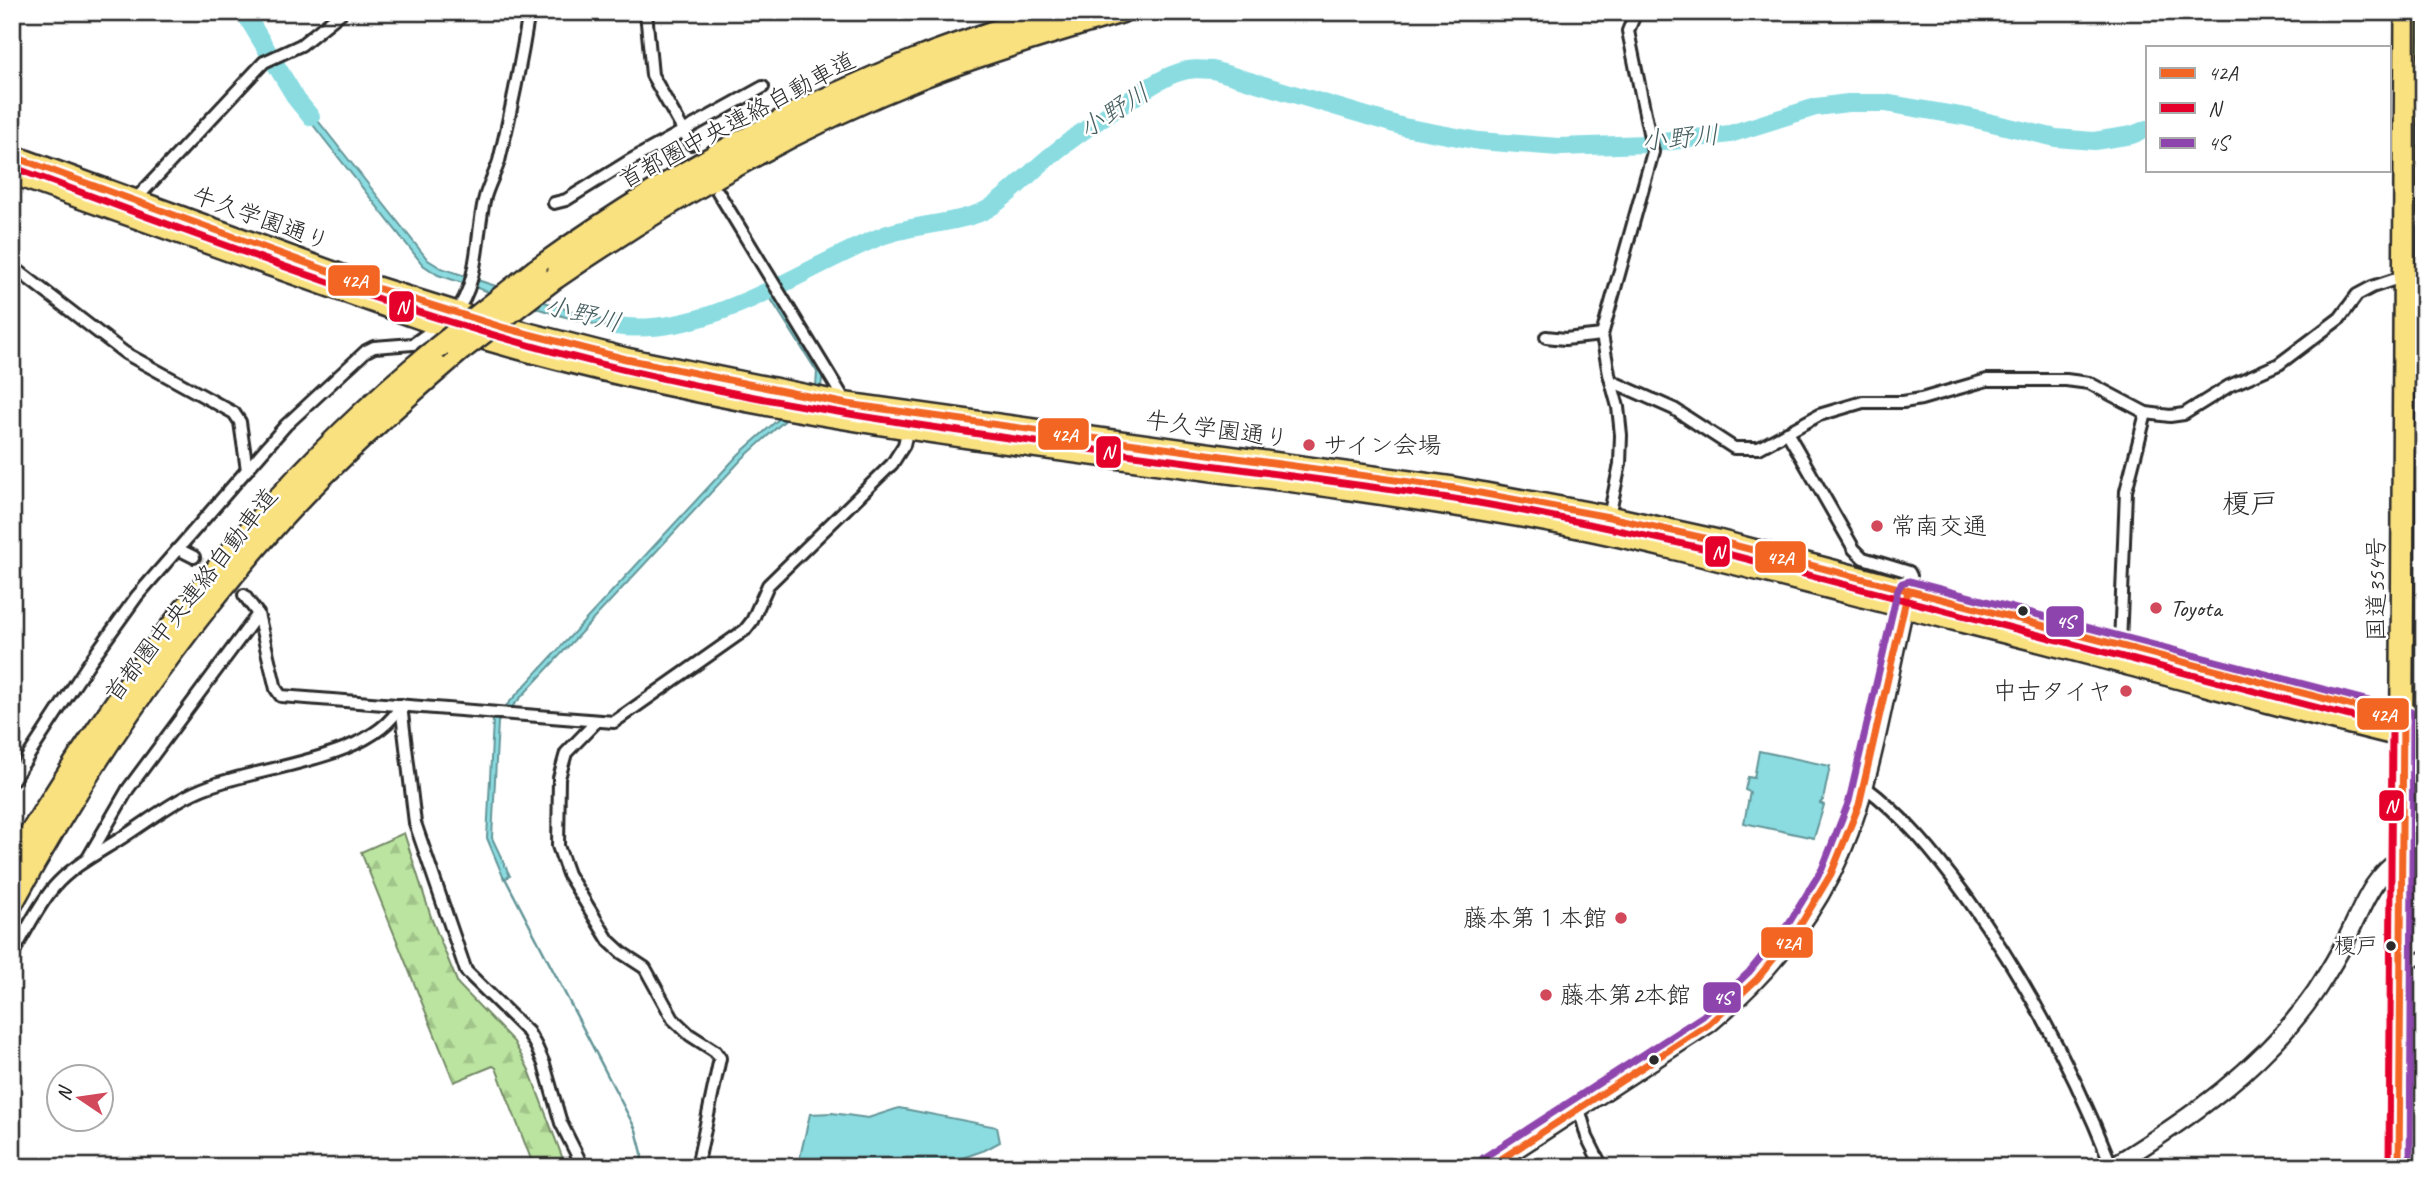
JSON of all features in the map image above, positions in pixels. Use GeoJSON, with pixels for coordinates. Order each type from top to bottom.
{"type":"FeatureCollection","features":[{"type":"Feature","properties":{"kind":"highway","name":"首都圏中央連絡自動車道"},"geometry":{"type":"LineString","coordinates":[[12,903],[116,734],[177,647],[280,520],[380,420],[546,274],[629,206],[710,159],[808,109],[917,60],[1054,12]]}},
{"type":"Feature","properties":{"kind":"highway","name":"首都圏中央連絡自動車道"},"geometry":{"type":"LineString","coordinates":[[12,864],[124,690],[163,635],[217,568],[317,457],[436,349],[546,274],[779,142],[852,107],[975,57],[1121,12]]}},
{"type":"Feature","properties":{"kind":"highway","name":"国道354号"},"geometry":{"type":"LineString","coordinates":[[2399,1167],[2402,798],[2410,724],[2403,658],[2414,363],[2405,275],[2415,196],[2406,12]]}},
{"type":"Feature","properties":{"kind":"highway","name":"牛久学園通り"},"geometry":{"type":"LineString","coordinates":[[12,156],[128,207]]}},
{"type":"Feature","properties":{"kind":"highway","name":"牛久学園通り"},"geometry":{"type":"LineString","coordinates":[[12,173],[128,207],[554,358],[700,392],[909,421],[1453,488],[1609,517],[1718,541],[1907,599],[2353,723],[2424,725]]}},
{"type":"Feature","properties":{"kind":"highway","name":"牛久学園通り"},"geometry":{"type":"LineString","coordinates":[[447,319],[847,404],[909,421],[1523,517],[1671,547],[2120,645],[2342,703],[2410,724],[2424,741]]}},
{"type":"Feature","properties":{"kind":"highway"},"geometry":{"type":"LineString","coordinates":[[2342,703],[2357,700],[2374,702],[2384,698],[2394,686],[2395,675],[2403,658]]}},
{"type":"Feature","properties":{"kind":"highway"},"geometry":{"type":"LineString","coordinates":[[2353,723],[2388,746],[2402,798]]}},
{"type":"Feature","properties":{"kind":"highway"},"geometry":{"type":"LineString","coordinates":[[2402,798],[2416,762],[2424,756]]}},
{"type":"Feature","properties":{"kind":"street"},"geometry":{"type":"LineString","coordinates":[[128,207],[264,62],[301,45],[342,12]]}},
{"type":"Feature","properties":{"kind":"street"},"geometry":{"type":"LineString","coordinates":[[12,781],[90,660],[137,596],[286,425],[366,351],[374,347],[413,344],[447,319],[463,303],[470,281],[484,198],[498,165],[510,113],[529,12]]}},
{"type":"Feature","properties":{"kind":"street"},"geometry":{"type":"LineString","coordinates":[[646,12],[652,75],[691,144]]}},
{"type":"Feature","properties":{"kind":"street"},"geometry":{"type":"LineString","coordinates":[[1609,517],[1620,464],[1621,435],[1618,407],[1602,335],[1653,152],[1628,31],[1636,12]]}},
{"type":"Feature","properties":{"kind":"street"},"geometry":{"type":"LineString","coordinates":[[554,202],[566,200],[763,87]]}},
{"type":"Feature","properties":{"kind":"street"},"geometry":{"type":"LineString","coordinates":[[718,192],[847,404]]}},
{"type":"Feature","properties":{"kind":"street"},"geometry":{"type":"LineString","coordinates":[[12,266],[125,353],[234,413],[240,422],[247,470]]}},
{"type":"Feature","properties":{"kind":"street"},"geometry":{"type":"LineString","coordinates":[[1611,382],[1674,409],[1734,448],[1759,448],[1819,415],[1863,402],[1921,399],[1969,384],[2004,379],[2089,383],[2146,413],[2170,416],[2184,414],[2229,386],[2279,364],[2340,318],[2357,295],[2405,275]]}},
{"type":"Feature","properties":{"kind":"street"},"geometry":{"type":"LineString","coordinates":[[1546,337],[1565,339],[1602,335]]}},
{"type":"Feature","properties":{"kind":"street"},"geometry":{"type":"LineString","coordinates":[[2120,645],[2126,491],[2146,413]]}},
{"type":"Feature","properties":{"kind":"street"},"geometry":{"type":"LineString","coordinates":[[244,595],[258,614],[276,689],[281,696],[614,722],[745,630],[752,621],[768,585],[899,456],[909,421]]}},
{"type":"Feature","properties":{"kind":"street"},"geometry":{"type":"LineString","coordinates":[[1494,1166],[1709,1024],[1738,999],[1782,952],[1824,890],[1849,835],[1864,786],[1912,576],[1909,572],[1863,558],[1854,549],[1787,432]]}},
{"type":"Feature","properties":{"kind":"street"},"geometry":{"type":"LineString","coordinates":[[178,548],[194,557]]}},
{"type":"Feature","properties":{"kind":"street"},"geometry":{"type":"LineString","coordinates":[[86,861],[128,789],[258,614]]}},
{"type":"Feature","properties":{"kind":"street"},"geometry":{"type":"LineString","coordinates":[[12,955],[54,887],[86,861],[186,796],[209,786],[356,745],[380,732],[401,705]]}},
{"type":"Feature","properties":{"kind":"street"},"geometry":{"type":"LineString","coordinates":[[401,705],[415,823],[462,961],[466,971],[528,1032],[536,1046],[561,1123],[583,1167]]}},
{"type":"Feature","properties":{"kind":"street"},"geometry":{"type":"LineString","coordinates":[[597,721],[572,744],[562,763],[559,778],[558,846],[568,874],[609,942],[645,968],[673,1019],[690,1035],[715,1051],[720,1058],[697,1167]]}},
{"type":"Feature","properties":{"kind":"street"},"geometry":{"type":"LineString","coordinates":[[1864,786],[1916,833],[1981,917],[2048,1027],[2112,1166],[2198,1111],[2226,1088],[2286,1028],[2315,992],[2347,938],[2374,883],[2401,858]]}},
{"type":"Feature","properties":{"kind":"street"},"geometry":{"type":"LineString","coordinates":[[2400,963],[2424,957]]}},
{"type":"Feature","properties":{"kind":"street"},"geometry":{"type":"LineString","coordinates":[[1579,1108],[1587,1137],[1602,1167]]}},
{"type":"Feature","properties":{"kind":"green space"},"geometry":{"type":"Polygon","coordinates":[[[2416,12],[2424,12],[2422,107],[2415,110],[2416,12]]]}},
{"type":"Feature","properties":{"kind":"green space"},"geometry":{"type":"Polygon","coordinates":[[[404,833],[432,920],[458,984],[514,1042],[529,1070],[566,1167],[534,1167],[496,1068],[493,1066],[454,1082],[361,852],[404,833]]]}},
{"type":"Feature","properties":{"kind":"water"},"geometry":{"type":"Polygon","coordinates":[[[300,98],[428,260],[441,268],[596,319],[638,324],[638,330],[614,328],[563,316],[438,275],[423,265],[295,102],[300,98]]]}},
{"type":"Feature","properties":{"kind":"water"},"geometry":{"type":"Polygon","coordinates":[[[774,291],[823,370],[821,388],[743,458],[498,722],[492,838],[510,876],[504,879],[487,838],[493,720],[739,454],[816,386],[817,372],[769,296],[774,291]]]}},
{"type":"Feature","properties":{"kind":"water"},"geometry":{"type":"Polygon","coordinates":[[[1759,751],[1830,766],[1823,800],[1820,803],[1824,805],[1814,838],[1744,823],[1750,792],[1745,790],[1748,777],[1754,778],[1759,751]]]}},
{"type":"Feature","properties":{"kind":"water"},"geometry":{"type":"Polygon","coordinates":[[[899,1108],[997,1127],[1000,1142],[937,1167],[803,1167],[799,1161],[810,1114],[832,1113],[868,1118],[899,1108]]]}},
{"type":"Feature","properties":{"kind":"waterway","name":"小野川"},"geometry":{"type":"LineString","coordinates":[[244,12],[297,100],[311,117]]}},
{"type":"Feature","properties":{"kind":"waterway","name":"小野川"},"geometry":{"type":"LineString","coordinates":[[615,326],[650,327],[684,322],[718,312],[882,236],[961,219],[984,211],[1094,124],[1157,82],[1190,70],[1213,70],[1404,127],[1479,141],[1559,147],[1646,144],[1730,134],[1816,107],[1848,103],[1885,103],[1967,117],[2056,138],[2094,141],[2132,135],[2146,129]]}},
{"type":"Feature","properties":{"kind":"waterway"},"geometry":{"type":"LineString","coordinates":[[2418,163],[2419,126]]}},
{"type":"Feature","properties":{"kind":"waterway"},"geometry":{"type":"LineString","coordinates":[[2418,173],[2418,188]]}},
{"type":"Feature","properties":{"kind":"waterway","name":"小野川"},"geometry":{"type":"LineString","coordinates":[[769,289],[771,293]]}},
{"type":"Feature","properties":{"kind":"waterway"},"geometry":{"type":"LineString","coordinates":[[505,878],[636,1130],[642,1153],[641,1167]]}},
{"type":"Feature","properties":{"kind":"tunnel"},"geometry":{"type":"LineString","coordinates":[[194,557],[244,595]]}},
{"type":"Feature","properties":{"kind":"transit line","name":"42A"},"geometry":{"type":"LineString","coordinates":[[12,156],[364,284],[505,328],[626,359],[847,404],[1453,488],[1609,517],[1718,541],[2403,719],[2399,1167]]}},
{"type":"Feature","properties":{"kind":"transit line","name":"N"},"geometry":{"type":"LineString","coordinates":[[12,167],[390,303],[544,349],[622,369],[724,391],[930,427],[1448,498],[1582,523],[1716,551],[2392,727],[2389,1167]]}},
{"type":"Feature","properties":{"kind":"transit line","name":"4S"},"geometry":{"type":"LineString","coordinates":[[1483,1158],[1703,1016],[1749,972],[1789,923],[1822,869],[1849,801],[1898,589],[1902,583],[1909,581],[2411,712],[2410,1167]]}},
{"type":"Feature","properties":{"kind":"transit line","name":"42A"},"geometry":{"type":"LineString","coordinates":[[1489,1167],[1709,1024],[1757,979],[1798,929],[1831,874],[1859,805],[1908,591]]}},
{"type":"Feature","properties":{"kind":"place","name":"サイン会場"},"geometry":{"type":"Point","coordinates":[1309,445]}},
{"type":"Feature","properties":{"kind":"place","name":"常南交通"},"geometry":{"type":"Point","coordinates":[1877,526]}},
{"type":"Feature","properties":{"kind":"place","name":"Toyota"},"geometry":{"type":"Point","coordinates":[2156,608]}},
{"type":"Feature","properties":{"kind":"place","name":"中古タイヤ"},"geometry":{"type":"Point","coordinates":[2126,691]}},
{"type":"Feature","properties":{"kind":"place","name":"藤本第１本館"},"geometry":{"type":"Point","coordinates":[1621,918]}},
{"type":"Feature","properties":{"kind":"place","name":"榎戸"},"geometry":{"type":"Point","coordinates":[2391,946]}},
{"type":"Feature","properties":{"kind":"place","name":"藤本第2本館"},"geometry":{"type":"Point","coordinates":[1546,995]}},
{"type":"Feature","properties":{"kind":"district","name":"榎戸"},"geometry":{"type":"Point","coordinates":[2250,503]}}]}
